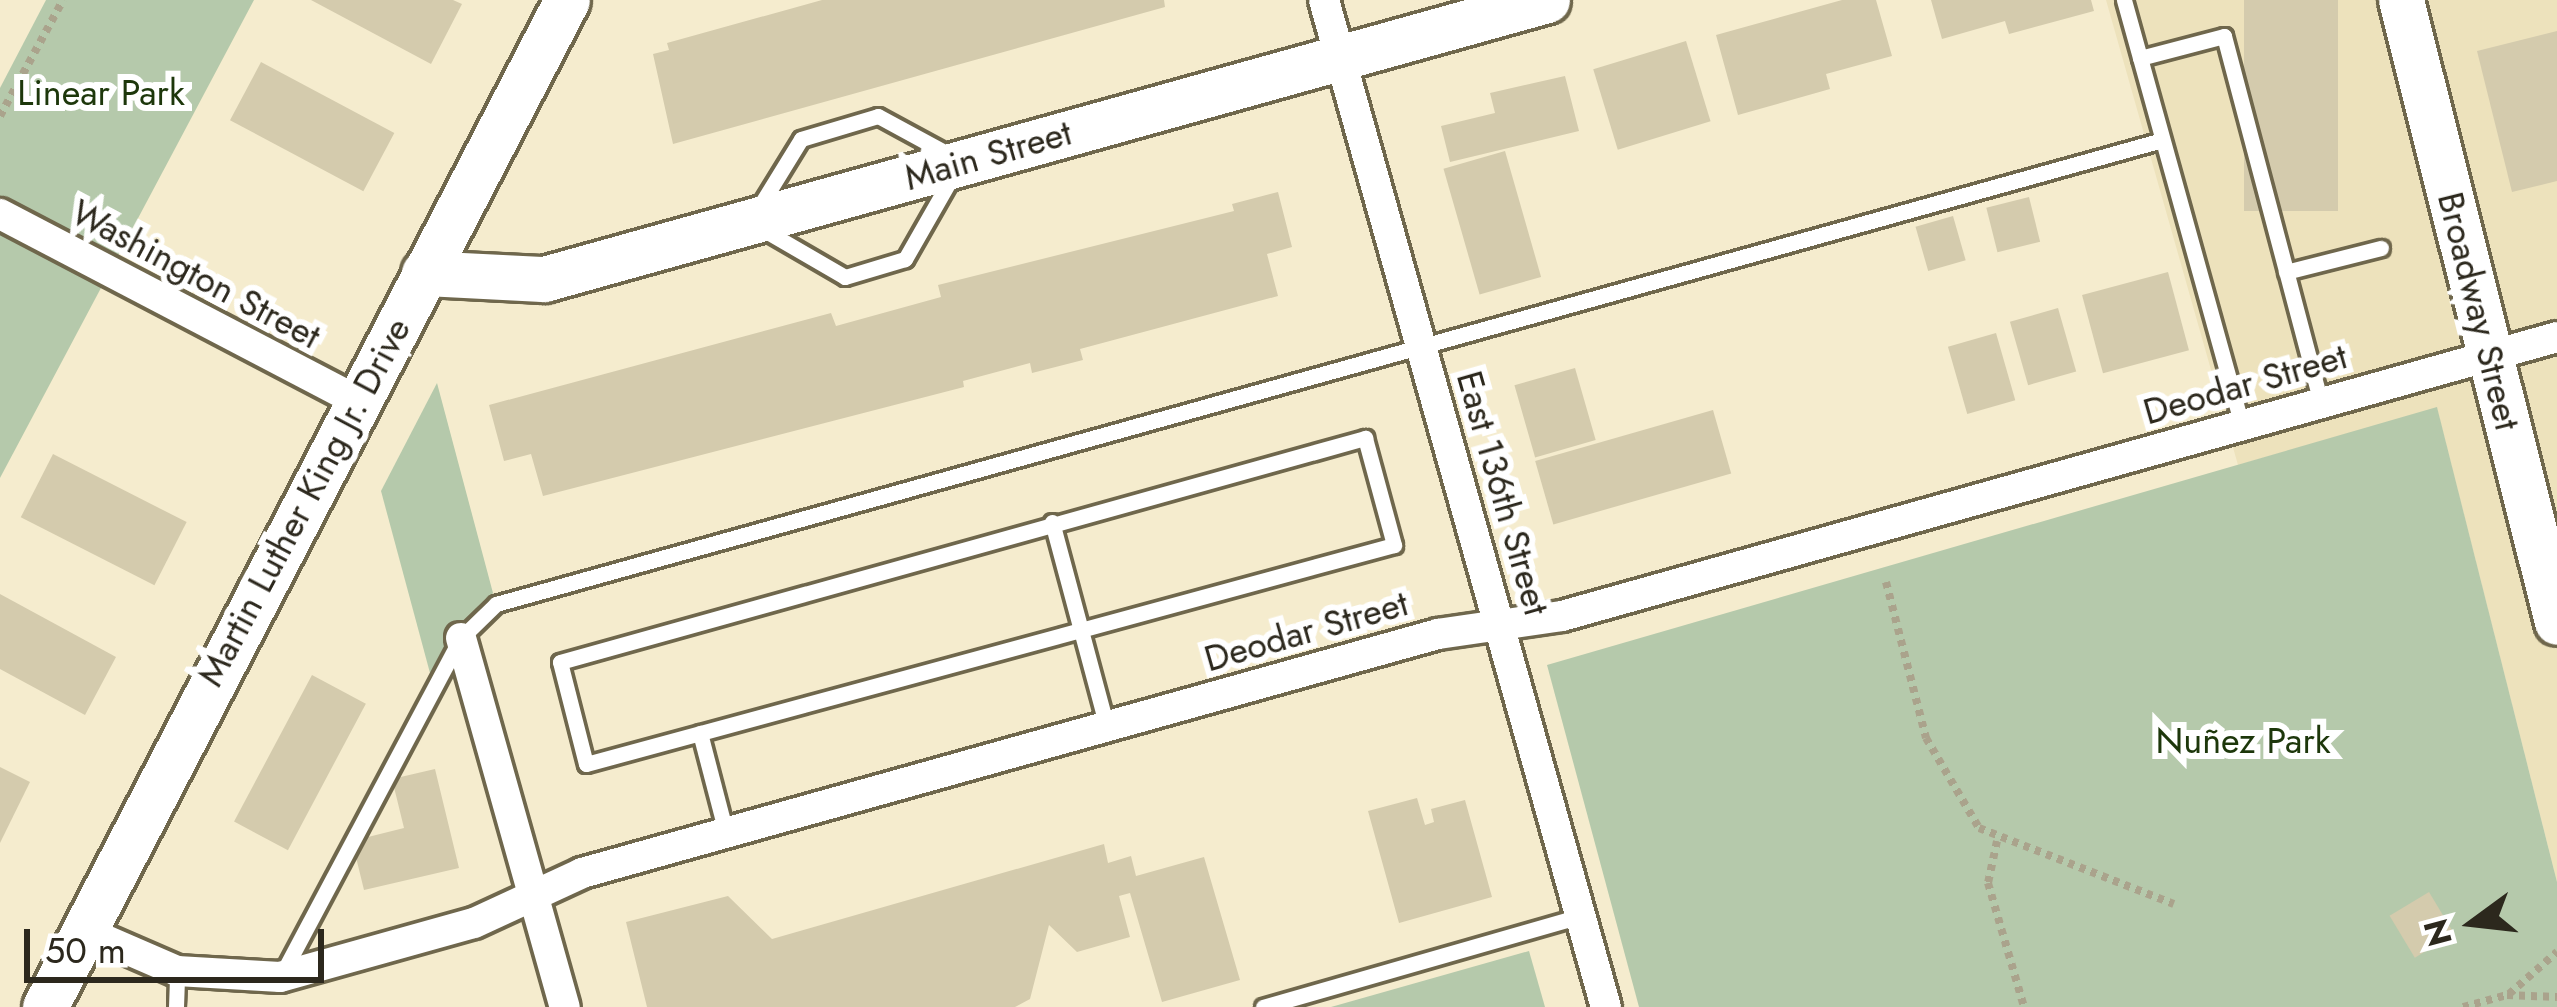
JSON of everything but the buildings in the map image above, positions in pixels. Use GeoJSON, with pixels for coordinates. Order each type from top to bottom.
{"type":"FeatureCollection","features":[{"type":"Feature","properties":{"kind":"street","name":"Martin Luther King Jr. Drive"},"geometry":{"type":"LineString","coordinates":[[45,1007],[567,0]]}},
{"type":"Feature","properties":{"kind":"street","name":"East 136th Street"},"geometry":{"type":"LineString","coordinates":[[1324,0],[1606,1007]]}},
{"type":"Feature","properties":{"kind":"street","name":"Main Street"},"geometry":{"type":"LineString","coordinates":[[424,273],[544,278],[1547,0]]}},
{"type":"Feature","properties":{"kind":"street","name":"Broadway Street"},"geometry":{"type":"LineString","coordinates":[[2401,0],[2557,622]]}},
{"type":"Feature","properties":{"kind":"street","name":"Washington Street"},"geometry":{"type":"LineString","coordinates":[[0,214],[357,401]]}},
{"type":"Feature","properties":{"kind":"street","name":"Deodar Street"},"geometry":{"type":"LineString","coordinates":[[87,932],[177,971],[280,976],[474,923],[534,895],[726,833],[1499,624],[1562,616],[2557,337]]}},
{"type":"Feature","properties":{"kind":"street"},"geometry":{"type":"LineString","coordinates":[[460,638],[566,1007]]}},
{"type":"Feature","properties":{"kind":"lane"},"geometry":{"type":"LineString","coordinates":[[2124,0],[2242,425]]}},
{"type":"Feature","properties":{"kind":"lane"},"geometry":{"type":"LineString","coordinates":[[2140,58],[2224,36],[2321,403]]}},
{"type":"Feature","properties":{"kind":"lane"},"geometry":{"type":"LineString","coordinates":[[878,116],[961,161],[905,259],[844,277],[750,222],[801,139],[878,116]]}},
{"type":"Feature","properties":{"kind":"lane"},"geometry":{"type":"LineString","coordinates":[[280,976],[460,638],[496,604],[2162,140]]}},
{"type":"Feature","properties":{"kind":"lane"},"geometry":{"type":"LineString","coordinates":[[2286,272],[2381,248]]}},
{"type":"Feature","properties":{"kind":"lane"},"geometry":{"type":"LineString","coordinates":[[1365,438],[1394,545],[1080,629],[586,764],[560,662],[1365,438]]}},
{"type":"Feature","properties":{"kind":"lane"},"geometry":{"type":"LineString","coordinates":[[1052,522],[1106,727]]}},
{"type":"Feature","properties":{"kind":"lane"},"geometry":{"type":"LineString","coordinates":[[700,733],[726,833]]}},
{"type":"Feature","properties":{"kind":"lane"},"geometry":{"type":"LineString","coordinates":[[1263,1007],[1581,916]]}},
{"type":"Feature","properties":{"kind":"lane"},"geometry":{"type":"LineString","coordinates":[[176,1007],[177,971]]}},
{"type":"Feature","properties":{"kind":"path"},"geometry":{"type":"LineString","coordinates":[[0,116],[63,0]]}},
{"type":"Feature","properties":{"kind":"path"},"geometry":{"type":"LineString","coordinates":[[1886,582],[1926,738],[1971,816],[1997,841],[2174,904]]}},
{"type":"Feature","properties":{"kind":"path"},"geometry":{"type":"LineString","coordinates":[[1997,841],[1988,883],[2024,1007]]}},
{"type":"Feature","properties":{"kind":"path"},"geometry":{"type":"LineString","coordinates":[[2507,995],[2557,952]]}},
{"type":"Feature","properties":{"kind":"path"},"geometry":{"type":"LineString","coordinates":[[2463,1007],[2507,995],[2557,997]]}},
{"type":"Feature","properties":{"kind":"shaded area"},"geometry":{"type":"Polygon","coordinates":[[[2106,0],[2557,0],[2557,882],[2437,408],[2238,465],[2106,0]]]}},
{"type":"Feature","properties":{"kind":"green space","name":"Linear Park"},"geometry":{"type":"Polygon","coordinates":[[[46,0],[254,0],[0,478],[0,88],[46,0]]]}},
{"type":"Feature","properties":{"kind":"green space"},"geometry":{"type":"Polygon","coordinates":[[[437,383],[493,593],[430,673],[381,491],[437,383]]]}},
{"type":"Feature","properties":{"kind":"green space","name":"Nuñez Park"},"geometry":{"type":"Polygon","coordinates":[[[2437,407],[2557,882],[2557,1007],[1639,1007],[1547,665],[2437,407]]]}},
{"type":"Feature","properties":{"kind":"green space"},"geometry":{"type":"Polygon","coordinates":[[[1529,951],[1545,1007],[1331,1007],[1529,951]]]}}]}
